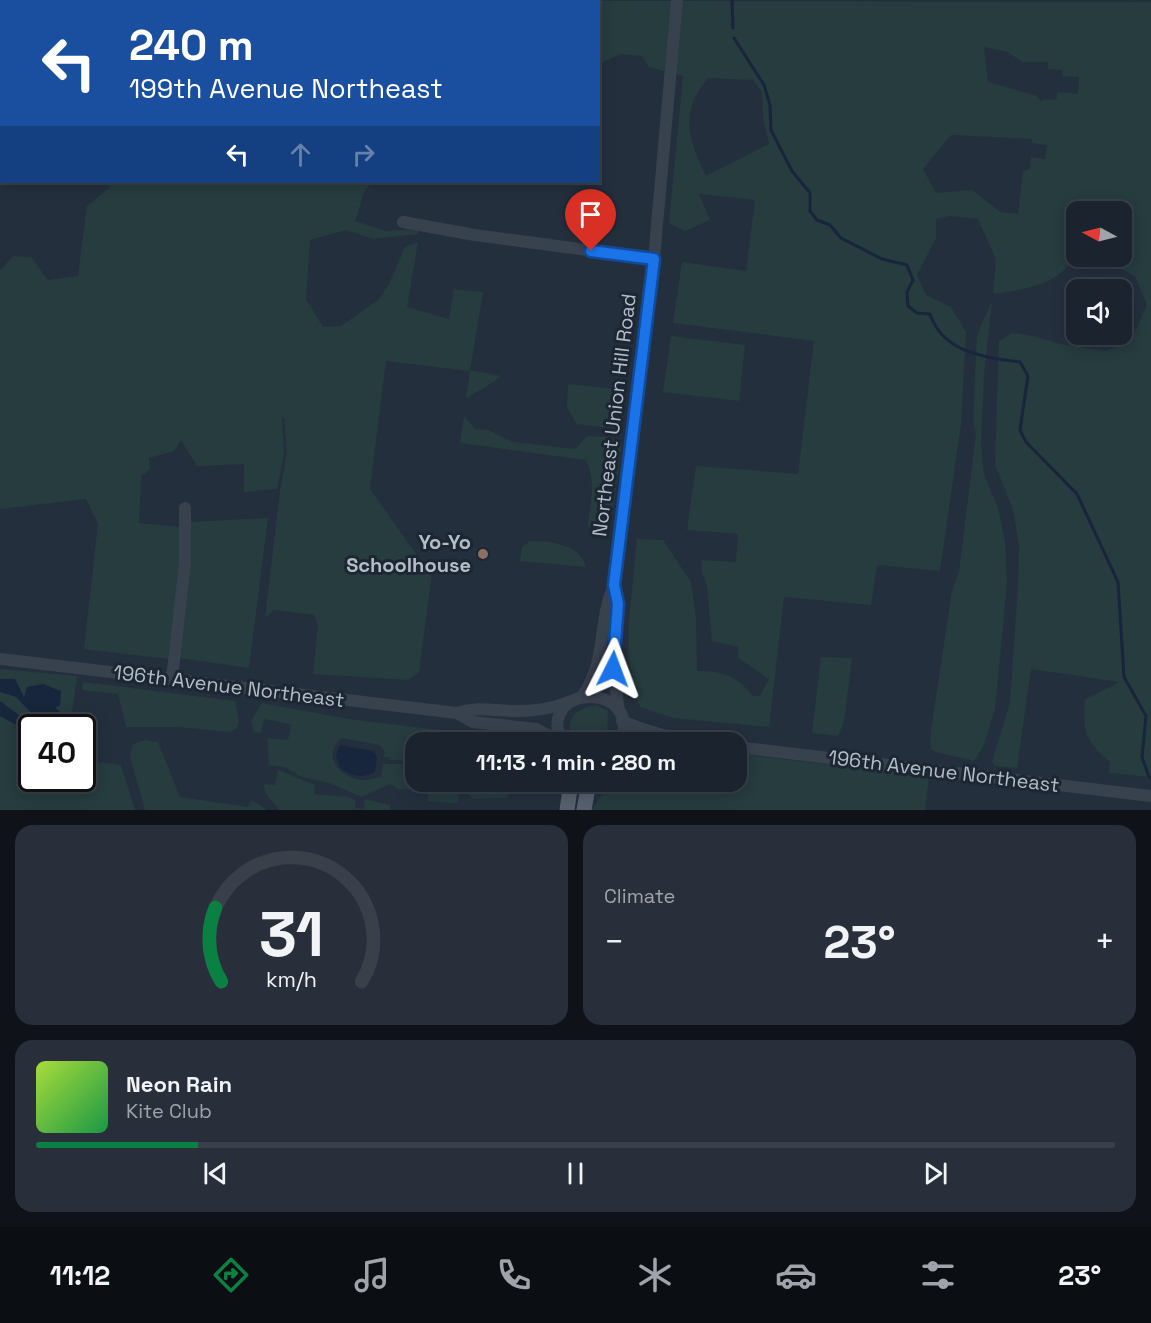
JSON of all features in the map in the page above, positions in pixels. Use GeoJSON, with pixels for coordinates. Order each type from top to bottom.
{"type":"FeatureCollection","features":[{"type":"Feature","properties":{"kind":"main road"},"geometry":{"type":"LineString","coordinates":[[567,810],[570,792]]}},
{"type":"Feature","properties":{"kind":"main road"},"geometry":{"type":"LineString","coordinates":[[584,810],[587,792]]}},
{"type":"Feature","properties":{"kind":"street","name":"Northeast Union Hill Road"},"geometry":{"type":"LineString","coordinates":[[558,732],[561,713],[578,698],[598,669],[606,603],[614,585],[654,259],[677,0]]}},
{"type":"Feature","properties":{"kind":"street"},"geometry":{"type":"LineString","coordinates":[[404,222],[475,236],[654,259]]}},
{"type":"Feature","properties":{"kind":"street"},"geometry":{"type":"LineString","coordinates":[[172,679],[185,562],[185,508]]}},
{"type":"Feature","properties":{"kind":"street","name":"Northeast Union Hill Road"},"geometry":{"type":"LineString","coordinates":[[614,585],[618,604],[613,669],[621,716],[620,732]]}},
{"type":"Feature","properties":{"kind":"street","name":"196th Avenue Northeast"},"geometry":{"type":"LineString","coordinates":[[0,659],[457,713],[473,722],[536,729],[542,732]]}},
{"type":"Feature","properties":{"kind":"street"},"geometry":{"type":"LineString","coordinates":[[578,698],[603,698],[637,728],[658,732]]}},
{"type":"Feature","properties":{"kind":"street","name":"196th Avenue Northeast"},"geometry":{"type":"LineString","coordinates":[[457,713],[475,707],[518,711],[556,707],[578,698]]}},
{"type":"Feature","properties":{"kind":"street","name":"196th Avenue Northeast"},"geometry":{"type":"LineString","coordinates":[[747,748],[1151,796]]}},
{"type":"Feature","properties":{"kind":"green space"},"geometry":{"type":"Polygon","coordinates":[[[600,1],[1151,2],[1151,777],[1109,773],[1110,762],[1090,741],[1087,734],[1084,719],[1085,699],[1120,682],[1031,669],[1017,768],[995,766],[992,761],[1010,703],[1019,546],[1013,509],[995,465],[999,341],[1013,333],[1034,336],[1060,344],[1106,351],[1120,345],[1132,345],[1132,338],[1147,305],[1135,276],[1117,267],[1132,267],[1132,201],[1066,201],[1066,268],[1056,276],[1032,287],[993,294],[996,259],[978,219],[949,216],[936,219],[936,238],[917,275],[926,295],[951,307],[966,332],[961,424],[940,571],[877,565],[871,605],[784,597],[769,727],[673,718],[640,707],[628,677],[629,620],[637,539],[663,540],[691,582],[696,618],[697,671],[721,673],[735,679],[753,696],[760,696],[769,679],[738,658],[738,647],[712,641],[707,587],[701,569],[702,560],[736,562],[738,534],[687,530],[696,466],[798,474],[814,341],[673,323],[682,262],[746,271],[755,200],[699,194],[710,220],[685,231],[669,223],[683,76],[649,67],[642,56],[621,54],[600,64],[600,1]],[[984,47],[988,82],[1037,96],[1042,102],[1043,99],[1056,100],[1058,92],[1078,94],[1079,77],[1062,76],[1062,70],[1048,69],[1048,62],[1022,62],[1008,52],[984,47]],[[708,78],[693,103],[689,126],[691,138],[706,176],[769,144],[763,118],[762,92],[753,80],[708,78]],[[951,135],[923,169],[936,193],[972,190],[1000,212],[1018,214],[1023,171],[1030,169],[1031,157],[1045,159],[1047,145],[1032,143],[1032,139],[951,135]]]}},
{"type":"Feature","properties":{"kind":"green space"},"geometry":{"type":"Polygon","coordinates":[[[111,183],[371,183],[364,193],[355,221],[386,231],[418,229],[418,234],[373,239],[346,230],[310,240],[306,299],[323,327],[341,326],[378,300],[389,284],[405,247],[418,242],[407,307],[449,319],[454,289],[483,292],[470,370],[501,376],[493,383],[466,399],[470,371],[386,361],[370,489],[428,571],[432,572],[419,672],[408,680],[313,674],[318,625],[314,615],[274,610],[265,618],[287,451],[284,418],[282,418],[284,454],[277,489],[244,492],[244,464],[197,466],[181,440],[174,451],[149,458],[150,470],[141,476],[139,523],[181,527],[180,566],[169,659],[84,649],[98,524],[86,499],[0,509],[0,271],[13,256],[31,257],[48,280],[78,276],[87,206],[110,187],[111,183]]]}},
{"type":"Feature","properties":{"kind":"green space"},"geometry":{"type":"Polygon","coordinates":[[[992,301],[984,375],[981,445],[984,474],[998,508],[1005,541],[1007,583],[995,709],[984,745],[974,761],[936,752],[931,749],[930,737],[952,591],[959,572],[976,434],[973,419],[977,335],[992,301]]]}},
{"type":"Feature","properties":{"kind":"green space"},"geometry":{"type":"Polygon","coordinates":[[[671,336],[745,345],[739,401],[663,392],[671,336]]]}},
{"type":"Feature","properties":{"kind":"green space"},"geometry":{"type":"Polygon","coordinates":[[[568,384],[626,390],[623,424],[617,429],[577,424],[567,408],[568,384]]]}},
{"type":"Feature","properties":{"kind":"green space"},"geometry":{"type":"Polygon","coordinates":[[[464,416],[475,429],[488,430],[513,442],[575,449],[587,436],[609,437],[622,442],[613,508],[606,530],[594,534],[588,524],[592,483],[586,460],[460,443],[464,416]]]}},
{"type":"Feature","properties":{"kind":"green space"},"geometry":{"type":"Polygon","coordinates":[[[268,518],[249,668],[179,658],[191,556],[191,522],[268,518]]]}},
{"type":"Feature","properties":{"kind":"green space"},"geometry":{"type":"Polygon","coordinates":[[[530,541],[563,545],[578,553],[586,567],[520,561],[522,547],[530,541]]]}},
{"type":"Feature","properties":{"kind":"green space"},"geometry":{"type":"Polygon","coordinates":[[[821,657],[852,658],[844,722],[838,736],[812,733],[821,657]]]}},
{"type":"Feature","properties":{"kind":"green space"},"geometry":{"type":"Polygon","coordinates":[[[0,669],[77,676],[72,714],[18,714],[18,792],[96,792],[96,762],[121,765],[135,810],[0,810],[0,669]]]}},
{"type":"Feature","properties":{"kind":"green space"},"geometry":{"type":"Polygon","coordinates":[[[83,682],[235,701],[239,721],[237,728],[230,732],[177,727],[126,727],[118,694],[82,690],[83,682]]]}},
{"type":"Feature","properties":{"kind":"green space"},"geometry":{"type":"Polygon","coordinates":[[[262,703],[349,719],[450,732],[405,732],[405,761],[390,760],[389,757],[383,757],[385,752],[380,745],[342,738],[333,751],[333,758],[336,765],[346,775],[364,780],[381,777],[383,764],[405,764],[405,790],[398,789],[390,784],[362,797],[329,783],[302,777],[285,767],[269,765],[267,738],[288,740],[291,724],[264,719],[261,733],[254,732],[251,721],[262,703]]]}},
{"type":"Feature","properties":{"kind":"green space"},"geometry":{"type":"Polygon","coordinates":[[[596,705],[608,711],[607,732],[571,732],[570,722],[573,717],[582,709],[596,705]]]}},
{"type":"Feature","properties":{"kind":"green space"},"geometry":{"type":"Polygon","coordinates":[[[145,740],[158,742],[180,797],[248,807],[252,800],[267,810],[145,810],[130,757],[133,744],[145,740]]]}},
{"type":"Feature","properties":{"kind":"green space"},"geometry":{"type":"Polygon","coordinates":[[[747,755],[929,776],[925,810],[592,810],[603,792],[747,792],[747,755]]]}},
{"type":"Feature","properties":{"kind":"green space"},"geometry":{"type":"Polygon","coordinates":[[[278,770],[315,785],[314,794],[348,797],[355,800],[355,808],[364,809],[365,799],[390,805],[390,810],[279,810],[266,794],[263,784],[275,785],[278,770]]]}},
{"type":"Feature","properties":{"kind":"green space"},"geometry":{"type":"Polygon","coordinates":[[[428,792],[459,792],[458,803],[428,801],[428,792]]]}},
{"type":"Feature","properties":{"kind":"green space"},"geometry":{"type":"Polygon","coordinates":[[[507,792],[508,798],[473,799],[467,793],[507,792]]]}},
{"type":"Feature","properties":{"kind":"water"},"geometry":{"type":"Polygon","coordinates":[[[0,679],[15,679],[24,697],[27,687],[43,684],[61,691],[60,706],[55,707],[61,714],[32,714],[16,697],[0,692],[0,679]]]}},
{"type":"Feature","properties":{"kind":"water"},"geometry":{"type":"Polygon","coordinates":[[[0,701],[18,714],[18,726],[0,716],[0,701]]]}},
{"type":"Feature","properties":{"kind":"water"},"geometry":{"type":"Polygon","coordinates":[[[340,745],[373,751],[377,757],[375,772],[357,776],[340,768],[336,755],[340,745]]]}},
{"type":"Feature","properties":{"kind":"waterway"},"geometry":{"type":"LineString","coordinates":[[732,0],[733,28]]}},
{"type":"Feature","properties":{"kind":"waterway"},"geometry":{"type":"LineString","coordinates":[[734,38],[764,85],[770,105],[771,130],[792,171],[810,193],[810,211],[817,220],[830,225],[841,238],[882,259],[907,265],[913,280],[907,292],[908,306],[917,313],[930,314],[944,337],[966,351],[1020,362],[1028,376],[1020,430],[1026,442],[1077,494],[1118,582],[1124,677],[1146,716],[1142,757],[1149,777]]}},
{"type":"Feature","properties":{"kind":"place","name":"Yo-Yo Schoolhouse"},"geometry":{"type":"Point","coordinates":[483,554]}},
{"type":"Feature","properties":{"kind":"route"},"geometry":{"type":"LineString","coordinates":[[591,251],[654,259],[614,585],[618,604],[613,669]]}}]}
